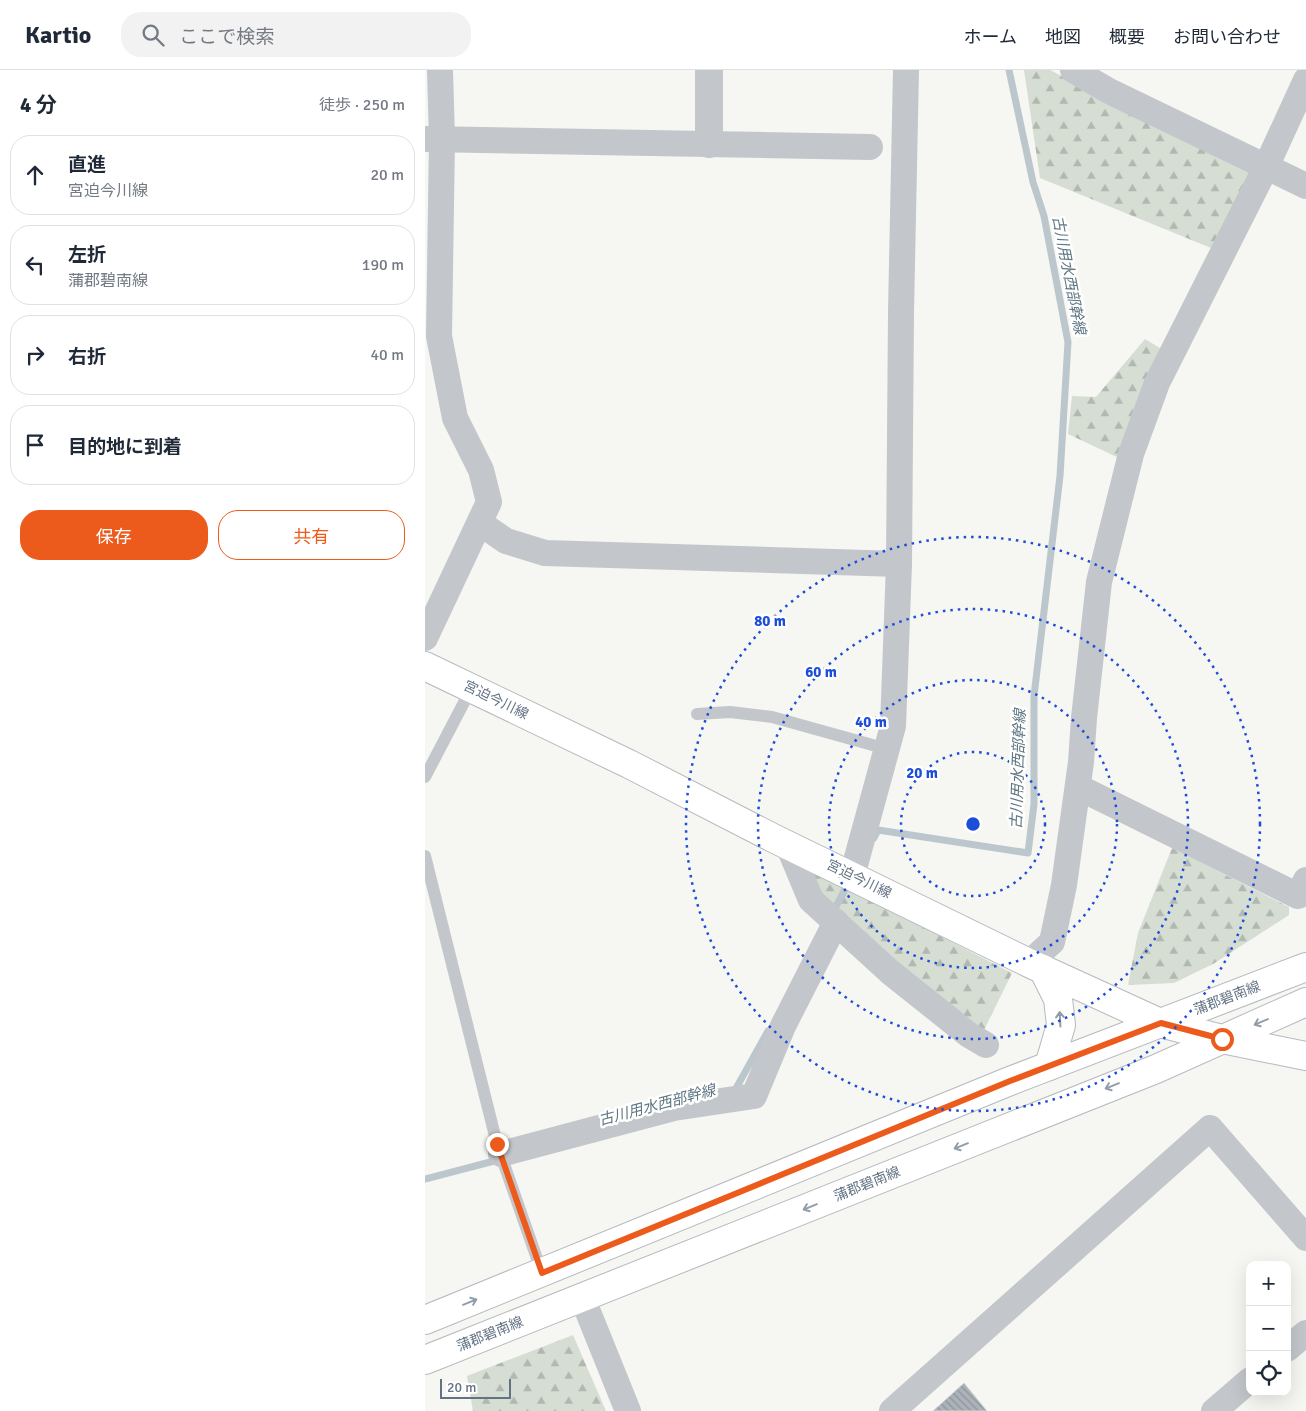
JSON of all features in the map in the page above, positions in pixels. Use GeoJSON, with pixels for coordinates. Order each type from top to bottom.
{"type":"FeatureCollection","features":[{"type":"Feature","properties":{"kind":"main road","name":"宮迫今川線"},"geometry":{"type":"LineString","coordinates":[[425,666],[629,764],[788,845],[1036,966],[1161,1023],[1222,1039],[1306,1056]]}},
{"type":"Feature","properties":{"kind":"main road"},"geometry":{"type":"LineString","coordinates":[[1036,966],[1058,999],[1061,1025],[1049,1066]]}},
{"type":"Feature","properties":{"kind":"main road","name":"蒲郡碧南線"},"geometry":{"type":"LineString","coordinates":[[425,1320],[1049,1066],[1306,967]]}},
{"type":"Feature","properties":{"kind":"main road","name":"蒲郡碧南線"},"geometry":{"type":"LineString","coordinates":[[425,1360],[1147,1073],[1306,1002]]}},
{"type":"Feature","properties":{"kind":"street"},"geometry":{"type":"LineString","coordinates":[[425,638],[489,502],[481,470],[455,418],[439,336],[433,139],[441,70]]}},
{"type":"Feature","properties":{"kind":"street"},"geometry":{"type":"LineString","coordinates":[[709,70],[709,144]]}},
{"type":"Feature","properties":{"kind":"street"},"geometry":{"type":"LineString","coordinates":[[852,876],[893,726],[899,564],[901,312],[906,70]]}},
{"type":"Feature","properties":{"kind":"street"},"geometry":{"type":"LineString","coordinates":[[1073,70],[1109,91],[1306,186]]}},
{"type":"Feature","properties":{"kind":"street"},"geometry":{"type":"LineString","coordinates":[[1036,966],[1052,942],[1064,885],[1078,786],[1099,582],[1131,454],[1157,383],[1266,167],[1306,80]]}},
{"type":"Feature","properties":{"kind":"street"},"geometry":{"type":"LineString","coordinates":[[433,139],[870,147]]}},
{"type":"Feature","properties":{"kind":"street"},"geometry":{"type":"LineString","coordinates":[[479,522],[506,541],[545,553],[899,564]]}},
{"type":"Feature","properties":{"kind":"street"},"geometry":{"type":"LineString","coordinates":[[1078,786],[1298,896],[1306,880]]}},
{"type":"Feature","properties":{"kind":"street"},"geometry":{"type":"LineString","coordinates":[[788,845],[811,900],[890,972],[969,1035],[986,1045]]}},
{"type":"Feature","properties":{"kind":"street"},"geometry":{"type":"LineString","coordinates":[[501,1154],[674,1108],[754,1096],[783,1026],[836,922]]}},
{"type":"Feature","properties":{"kind":"street"},"geometry":{"type":"LineString","coordinates":[[892,1411],[1210,1128],[1306,1238]]}},
{"type":"Feature","properties":{"kind":"street"},"geometry":{"type":"LineString","coordinates":[[582,1297],[628,1411]]}},
{"type":"Feature","properties":{"kind":"street"},"geometry":{"type":"LineString","coordinates":[[1291,1346],[1306,1333]]}},
{"type":"Feature","properties":{"kind":"street"},"geometry":{"type":"LineString","coordinates":[[1214,1411],[1246,1383]]}},
{"type":"Feature","properties":{"kind":"lane"},"geometry":{"type":"LineString","coordinates":[[425,777],[471,689]]}},
{"type":"Feature","properties":{"kind":"lane"},"geometry":{"type":"LineString","coordinates":[[697,714],[730,712],[772,717],[887,749]]}},
{"type":"Feature","properties":{"kind":"lane"},"geometry":{"type":"LineString","coordinates":[[425,856],[501,1154],[542,1273]]}},
{"type":"Feature","properties":{"kind":"green space"},"geometry":{"type":"Polygon","coordinates":[[[1024,70],[1050,70],[1252,174],[1211,248],[1040,178],[1024,70]]]}},
{"type":"Feature","properties":{"kind":"green space"},"geometry":{"type":"Polygon","coordinates":[[[1145,339],[1168,353],[1119,458],[1068,434],[1072,396],[1096,397],[1145,339]]]}},
{"type":"Feature","properties":{"kind":"green space"},"geometry":{"type":"Polygon","coordinates":[[[1172,848],[1289,907],[1289,915],[1213,964],[1174,983],[1128,985],[1138,933],[1172,848]]]}},
{"type":"Feature","properties":{"kind":"green space"},"geometry":{"type":"Polygon","coordinates":[[[814,875],[827,878],[1012,973],[984,1030],[912,983],[827,908],[814,875]]]}},
{"type":"Feature","properties":{"kind":"green space"},"geometry":{"type":"Polygon","coordinates":[[[573,1335],[606,1411],[473,1411],[467,1376],[573,1335]]]}},
{"type":"Feature","properties":{"kind":"building"},"geometry":{"type":"Polygon","coordinates":[[[964,1383],[987,1411],[933,1411],[964,1383]]]}},
{"type":"Feature","properties":{"kind":"waterway","name":"古川用水西部幹線"},"geometry":{"type":"LineString","coordinates":[[874,838],[878,830],[1028,853],[1034,804],[1034,696],[1060,476],[1068,342],[1044,216],[1033,182],[1009,70]]}},
{"type":"Feature","properties":{"kind":"waterway","name":"古川用水西部幹線"},"geometry":{"type":"LineString","coordinates":[[833,912],[849,882]]}},
{"type":"Feature","properties":{"kind":"waterway","name":"古川用水西部幹線"},"geometry":{"type":"LineString","coordinates":[[734,1092],[768,1031]]}},
{"type":"Feature","properties":{"kind":"waterway","name":"古川用水西部幹線"},"geometry":{"type":"LineString","coordinates":[[425,1179],[498,1160]]}},
{"type":"Feature","properties":{"kind":"route"},"geometry":{"type":"LineString","coordinates":[[497,1144],[542,1273],[1010,1081],[1161,1023],[1222,1039]]}}]}
